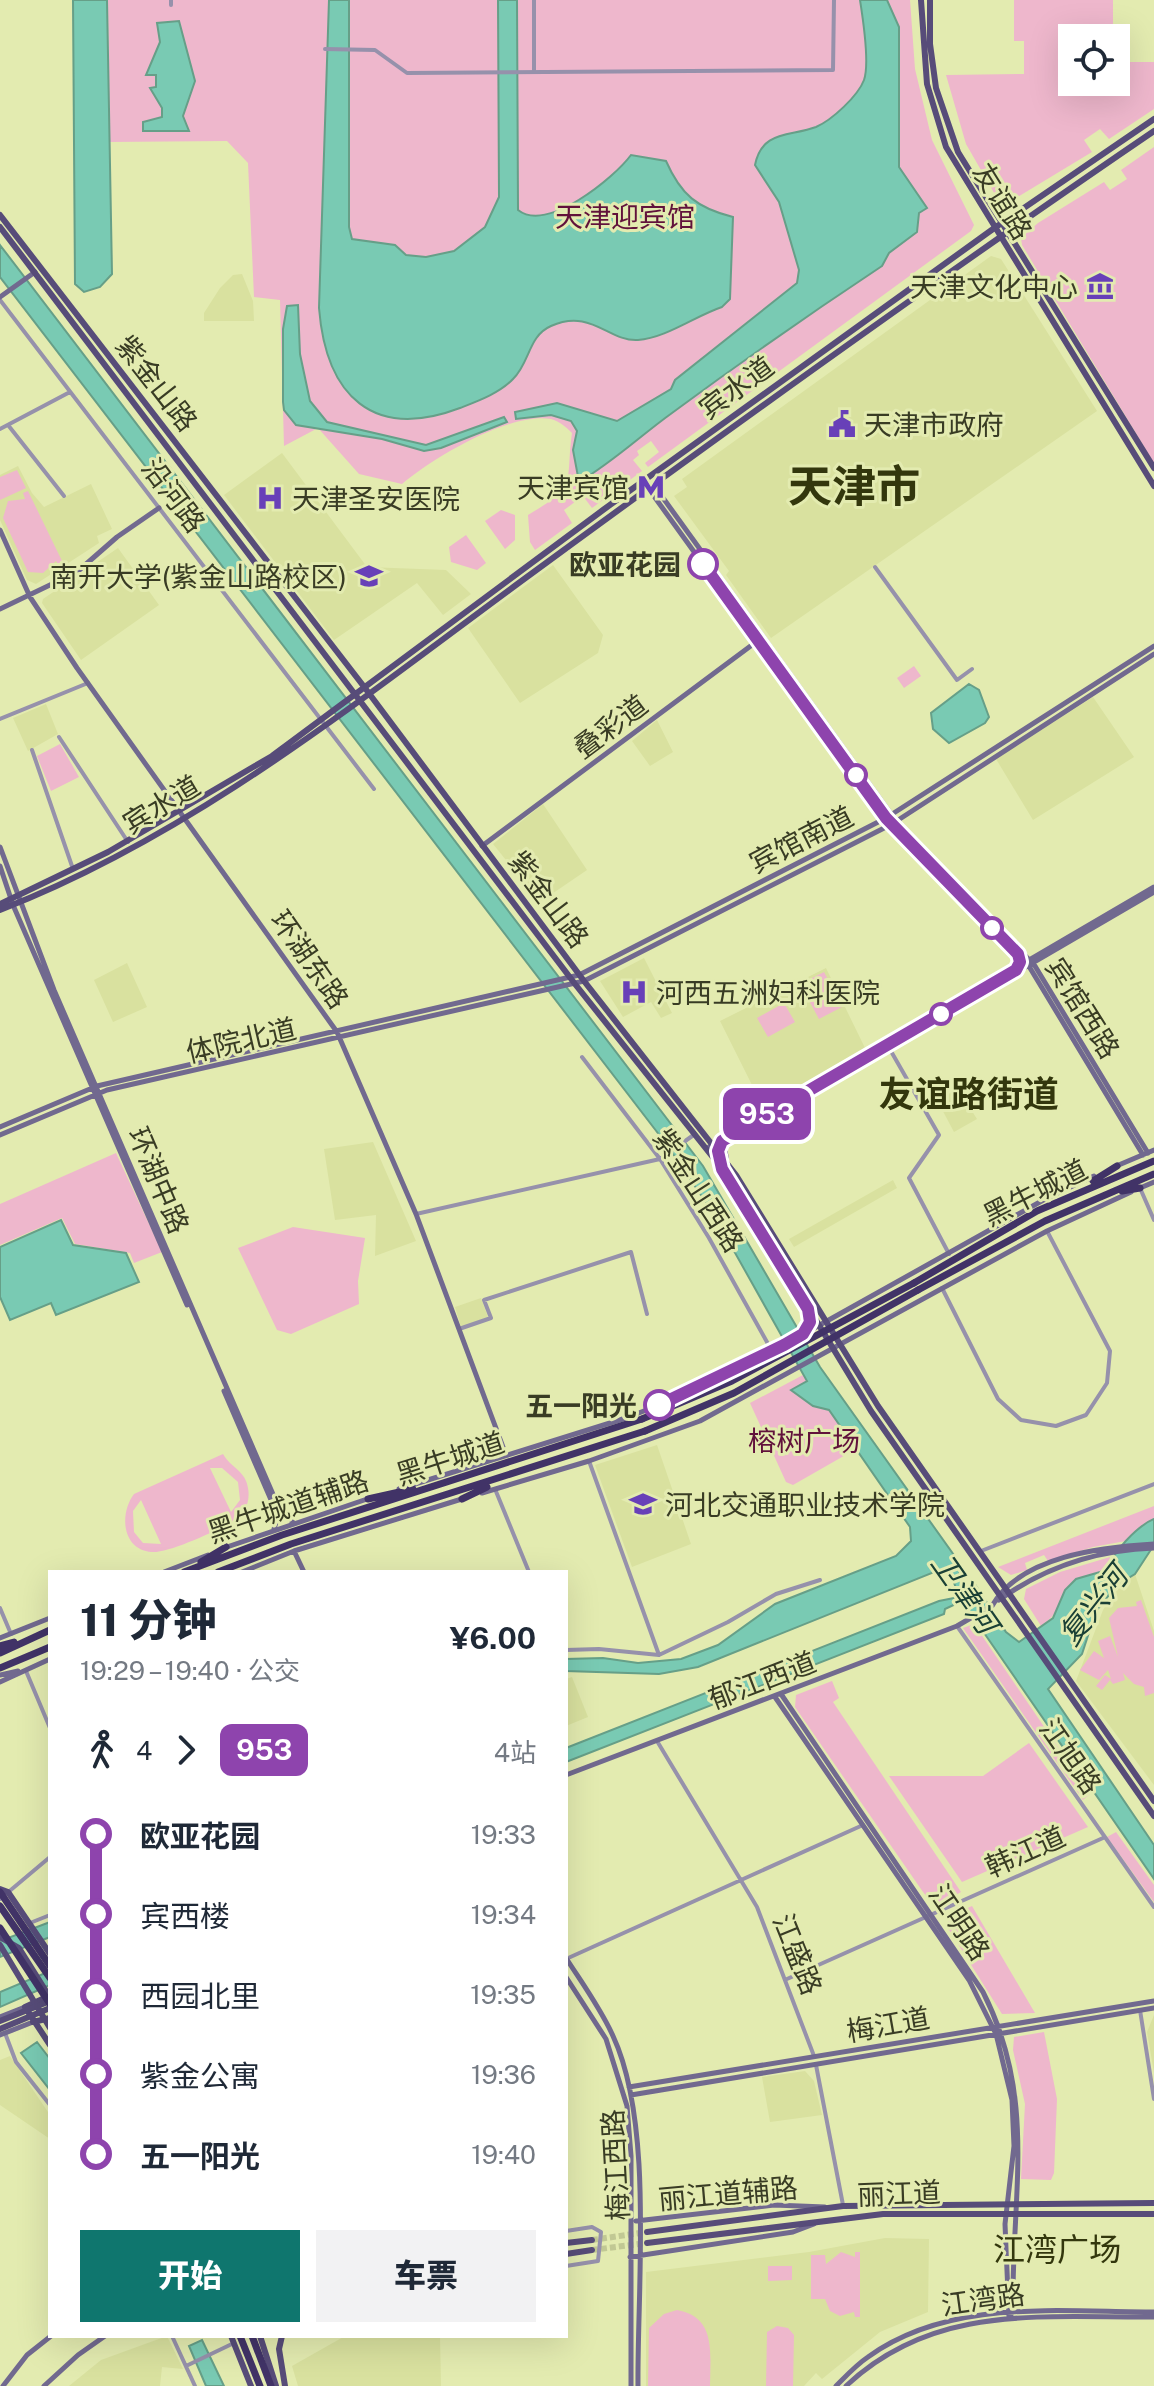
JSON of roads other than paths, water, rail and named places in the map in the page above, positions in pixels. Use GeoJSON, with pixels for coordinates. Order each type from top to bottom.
{"type":"FeatureCollection","features":[{"type":"Feature","properties":{"kind":"highway","name":"黑牛城道"},"geometry":{"type":"LineString","coordinates":[[223,1570],[291,1544],[645,1431],[734,1393],[1071,1195],[1154,1161]]}},
{"type":"Feature","properties":{"kind":"highway"},"geometry":{"type":"LineString","coordinates":[[1071,1195],[1117,1166]]}},
{"type":"Feature","properties":{"kind":"highway","name":"黑牛城道"},"geometry":{"type":"LineString","coordinates":[[189,1570],[282,1535],[642,1419],[732,1381],[1045,1221],[1154,1174]]}},
{"type":"Feature","properties":{"kind":"highway"},"geometry":{"type":"LineString","coordinates":[[1108,1194],[1140,1188]]}},
{"type":"Feature","properties":{"kind":"highway"},"geometry":{"type":"LineString","coordinates":[[462,1499],[526,1469]]}},
{"type":"Feature","properties":{"kind":"highway"},"geometry":{"type":"LineString","coordinates":[[368,1499],[446,1482]]}},
{"type":"Feature","properties":{"kind":"highway"},"geometry":{"type":"LineString","coordinates":[[187,1570],[226,1547]]}},
{"type":"Feature","properties":{"kind":"highway"},"geometry":{"type":"LineString","coordinates":[[0,1653],[48,1631]]}},
{"type":"Feature","properties":{"kind":"highway"},"geometry":{"type":"LineString","coordinates":[[0,1646],[35,1636]]}},
{"type":"Feature","properties":{"kind":"highway"},"geometry":{"type":"LineString","coordinates":[[0,1668],[48,1648]]}},
{"type":"Feature","properties":{"kind":"highway"},"geometry":{"type":"LineString","coordinates":[[2,1889],[48,1963]]}},
{"type":"Feature","properties":{"kind":"highway"},"geometry":{"type":"LineString","coordinates":[[0,1906],[48,1975]]}},
{"type":"Feature","properties":{"kind":"highway"},"geometry":{"type":"LineString","coordinates":[[0,1928],[48,1998]]}},
{"type":"Feature","properties":{"kind":"highway"},"geometry":{"type":"LineString","coordinates":[[241,2338],[260,2386]]}},
{"type":"Feature","properties":{"kind":"highway"},"geometry":{"type":"LineString","coordinates":[[253,2338],[273,2386]]}},
{"type":"Feature","properties":{"kind":"main road","name":"友谊路"},"geometry":{"type":"LineString","coordinates":[[921,0],[926,76],[940,133],[993,229],[1154,486]]}},
{"type":"Feature","properties":{"kind":"main road","name":"友谊路"},"geometry":{"type":"LineString","coordinates":[[930,0],[932,59],[949,134],[1154,468]]}},
{"type":"Feature","properties":{"kind":"main road","name":"宾水道"},"geometry":{"type":"LineString","coordinates":[[0,904],[29,898],[112,859],[323,723],[993,229],[1154,119]]}},
{"type":"Feature","properties":{"kind":"main road","name":"宾水道"},"geometry":{"type":"LineString","coordinates":[[648,483],[1154,131]]}},
{"type":"Feature","properties":{"kind":"main road","name":"紫金山路"},"geometry":{"type":"LineString","coordinates":[[0,215],[36,271],[355,699],[695,1134],[714,1148]]}},
{"type":"Feature","properties":{"kind":"main road","name":"紫金山路"},"geometry":{"type":"LineString","coordinates":[[0,227],[366,691],[582,978],[702,1129],[808,1309],[839,1343],[1034,1629],[1068,1686]]}},
{"type":"Feature","properties":{"kind":"main road"},"geometry":{"type":"LineString","coordinates":[[1,297],[36,271]]}},
{"type":"Feature","properties":{"kind":"main road","name":"宾馆西路"},"geometry":{"type":"LineString","coordinates":[[648,483],[889,816],[1028,964],[1148,1153]]}},
{"type":"Feature","properties":{"kind":"main road"},"geometry":{"type":"LineString","coordinates":[[0,609],[77,572],[117,537],[159,508]]}},
{"type":"Feature","properties":{"kind":"main road","name":"环湖东路"},"geometry":{"type":"LineString","coordinates":[[0,530],[30,597],[338,1035],[416,1214],[506,1455]]}},
{"type":"Feature","properties":{"kind":"main road","name":"叠彩道"},"geometry":{"type":"LineString","coordinates":[[482,846],[761,639]]}},
{"type":"Feature","properties":{"kind":"main road","name":"宾馆南道"},"geometry":{"type":"LineString","coordinates":[[582,978],[889,816],[1154,646]]}},
{"type":"Feature","properties":{"kind":"main road","name":"宾馆南道"},"geometry":{"type":"LineString","coordinates":[[582,978],[894,822],[1154,654]]}},
{"type":"Feature","properties":{"kind":"main road","name":"宾水道"},"geometry":{"type":"LineString","coordinates":[[0,910],[184,814]]}},
{"type":"Feature","properties":{"kind":"main road","name":"环湖中路"},"geometry":{"type":"LineString","coordinates":[[0,847],[15,900],[278,1516],[273,1529]]}},
{"type":"Feature","properties":{"kind":"main road"},"geometry":{"type":"LineString","coordinates":[[0,866],[8,891],[15,900]]}},
{"type":"Feature","properties":{"kind":"main road"},"geometry":{"type":"LineString","coordinates":[[714,1148],[1154,889]]}},
{"type":"Feature","properties":{"kind":"main road"},"geometry":{"type":"LineString","coordinates":[[1017,972],[1019,953]]}},
{"type":"Feature","properties":{"kind":"main road"},"geometry":{"type":"LineString","coordinates":[[573,981],[582,978]]}},
{"type":"Feature","properties":{"kind":"main road","name":"体院北道"},"geometry":{"type":"LineString","coordinates":[[0,1127],[96,1090],[573,981]]}},
{"type":"Feature","properties":{"kind":"main road","name":"体院北道"},"geometry":{"type":"LineString","coordinates":[[0,1135],[96,1090]]}},
{"type":"Feature","properties":{"kind":"main road","name":"环湖中路"},"geometry":{"type":"LineString","coordinates":[[96,1090],[282,1515],[293,1522]]}},
{"type":"Feature","properties":{"kind":"main road"},"geometry":{"type":"LineString","coordinates":[[725,1166],[724,1148],[730,1137]]}},
{"type":"Feature","properties":{"kind":"main road"},"geometry":{"type":"LineString","coordinates":[[803,1334],[1047,1198],[1148,1153]]}},
{"type":"Feature","properties":{"kind":"main road","name":"紫金山路"},"geometry":{"type":"LineString","coordinates":[[725,1166],[815,1305],[831,1348],[1000,1596],[1068,1686]]}},
{"type":"Feature","properties":{"kind":"main road"},"geometry":{"type":"LineString","coordinates":[[816,1356],[1047,1231],[1154,1182]]}},
{"type":"Feature","properties":{"kind":"main road"},"geometry":{"type":"LineString","coordinates":[[803,1334],[810,1322],[808,1309]]}},
{"type":"Feature","properties":{"kind":"main road","name":"黑牛城道辅路"},"geometry":{"type":"LineString","coordinates":[[169,1570],[293,1522],[626,1418],[733,1372],[803,1334]]}},
{"type":"Feature","properties":{"kind":"main road"},"geometry":{"type":"LineString","coordinates":[[816,1356],[825,1338]]}},
{"type":"Feature","properties":{"kind":"main road","name":"黑牛城道辅路"},"geometry":{"type":"LineString","coordinates":[[247,1570],[294,1551],[589,1461],[700,1421],[816,1356]]}},
{"type":"Feature","properties":{"kind":"main road"},"geometry":{"type":"LineString","coordinates":[[733,1372],[744,1398]]}},
{"type":"Feature","properties":{"kind":"main road"},"geometry":{"type":"LineString","coordinates":[[1000,1596],[1048,1570],[1095,1553],[1154,1546]]}},
{"type":"Feature","properties":{"kind":"main road"},"geometry":{"type":"LineString","coordinates":[[294,1551],[303,1570]]}},
{"type":"Feature","properties":{"kind":"main road","name":"郁江西道"},"geometry":{"type":"LineString","coordinates":[[568,1774],[957,1626],[990,1607],[1000,1596]]}},
{"type":"Feature","properties":{"kind":"main road"},"geometry":{"type":"LineString","coordinates":[[0,1638],[48,1619]]}},
{"type":"Feature","properties":{"kind":"main road"},"geometry":{"type":"LineString","coordinates":[[0,1682],[48,1660]]}},
{"type":"Feature","properties":{"kind":"main road"},"geometry":{"type":"LineString","coordinates":[[0,1675],[26,1670]]}},
{"type":"Feature","properties":{"kind":"main road"},"geometry":{"type":"LineString","coordinates":[[1068,1686],[1154,1801]]}},
{"type":"Feature","properties":{"kind":"main road"},"geometry":{"type":"LineString","coordinates":[[1068,1686],[1154,1816]]}},
{"type":"Feature","properties":{"kind":"main road","name":"江明路"},"geometry":{"type":"LineString","coordinates":[[778,1696],[969,1980],[997,2030],[1011,2066],[1019,2113],[1009,2214],[1009,2313]]}},
{"type":"Feature","properties":{"kind":"main road"},"geometry":{"type":"LineString","coordinates":[[2,1889],[48,1951]]}},
{"type":"Feature","properties":{"kind":"main road"},"geometry":{"type":"LineString","coordinates":[[0,1940],[19,1948],[48,1997]]}},
{"type":"Feature","properties":{"kind":"main road"},"geometry":{"type":"LineString","coordinates":[[0,1940],[48,2024]]}},
{"type":"Feature","properties":{"kind":"main road","name":"梅江西路"},"geometry":{"type":"LineString","coordinates":[[568,1961],[614,2036],[631,2095],[637,2143],[638,2386]]}},
{"type":"Feature","properties":{"kind":"main road","name":"梅江西路"},"geometry":{"type":"LineString","coordinates":[[568,1980],[606,2039],[623,2088],[631,2140],[631,2386]]}},
{"type":"Feature","properties":{"kind":"main road"},"geometry":{"type":"LineString","coordinates":[[0,2019],[48,1999]]}},
{"type":"Feature","properties":{"kind":"main road"},"geometry":{"type":"LineString","coordinates":[[0,2019],[48,1999]]}},
{"type":"Feature","properties":{"kind":"main road"},"geometry":{"type":"LineString","coordinates":[[2,2032],[48,2000]]}},
{"type":"Feature","properties":{"kind":"main road","name":"梅江道"},"geometry":{"type":"LineString","coordinates":[[631,2095],[1154,2001]]}},
{"type":"Feature","properties":{"kind":"main road"},"geometry":{"type":"LineString","coordinates":[[25,2007],[48,2042]]}},
{"type":"Feature","properties":{"kind":"main road","name":"梅江道"},"geometry":{"type":"LineString","coordinates":[[997,2030],[1154,2008]]}},
{"type":"Feature","properties":{"kind":"main road"},"geometry":{"type":"LineString","coordinates":[[2,2032],[48,2018]]}},
{"type":"Feature","properties":{"kind":"main road","name":"梅江道"},"geometry":{"type":"LineString","coordinates":[[629,2087],[815,2061]]}},
{"type":"Feature","properties":{"kind":"main road","name":"丽江道辅路"},"geometry":{"type":"LineString","coordinates":[[631,2222],[774,2205],[804,2203],[830,2207]]}},
{"type":"Feature","properties":{"kind":"main road","name":"丽江道"},"geometry":{"type":"LineString","coordinates":[[647,2232],[843,2206],[1154,2203]]}},
{"type":"Feature","properties":{"kind":"main road","name":"丽江道"},"geometry":{"type":"LineString","coordinates":[[647,2243],[883,2214],[1154,2214]]}},
{"type":"Feature","properties":{"kind":"main road","name":"丽江道辅路"},"geometry":{"type":"LineString","coordinates":[[630,2257],[793,2232],[826,2219]]}},
{"type":"Feature","properties":{"kind":"main road"},"geometry":{"type":"LineString","coordinates":[[568,2243],[592,2240]]}},
{"type":"Feature","properties":{"kind":"main road"},"geometry":{"type":"LineString","coordinates":[[568,2254],[592,2250]]}},
{"type":"Feature","properties":{"kind":"main road","name":"江湾路"},"geometry":{"type":"LineString","coordinates":[[846,2386],[871,2362],[911,2340],[1009,2313]]}},
{"type":"Feature","properties":{"kind":"main road","name":"江湾路"},"geometry":{"type":"LineString","coordinates":[[836,2386],[867,2357],[909,2334],[962,2317],[1009,2313],[1154,2315]]}},
{"type":"Feature","properties":{"kind":"main road"},"geometry":{"type":"LineString","coordinates":[[3,2386],[27,2355],[48,2338]]}},
{"type":"Feature","properties":{"kind":"main road"},"geometry":{"type":"LineString","coordinates":[[44,2386],[102,2338]]}},
{"type":"Feature","properties":{"kind":"main road"},"geometry":{"type":"LineString","coordinates":[[261,2338],[273,2386]]}},
{"type":"Feature","properties":{"kind":"main road"},"geometry":{"type":"LineString","coordinates":[[282,2338],[279,2349],[285,2386]]}},
{"type":"Feature","properties":{"kind":"main road"},"geometry":{"type":"LineString","coordinates":[[232,2340],[251,2386]]}},
{"type":"Feature","properties":{"kind":"street"},"geometry":{"type":"LineString","coordinates":[[534,0],[534,72]]}},
{"type":"Feature","properties":{"kind":"street"},"geometry":{"type":"LineString","coordinates":[[325,49],[382,52],[407,73],[833,70],[834,0]]}},
{"type":"Feature","properties":{"kind":"street","name":"沿河路"},"geometry":{"type":"LineString","coordinates":[[1,297],[70,392],[374,789]]}},
{"type":"Feature","properties":{"kind":"street"},"geometry":{"type":"LineString","coordinates":[[0,429],[70,392]]}},
{"type":"Feature","properties":{"kind":"street"},"geometry":{"type":"LineString","coordinates":[[8,425],[64,496]]}},
{"type":"Feature","properties":{"kind":"street"},"geometry":{"type":"LineString","coordinates":[[875,567],[957,680],[972,669]]}},
{"type":"Feature","properties":{"kind":"street"},"geometry":{"type":"LineString","coordinates":[[0,719],[88,683]]}},
{"type":"Feature","properties":{"kind":"street"},"geometry":{"type":"LineString","coordinates":[[59,737],[128,842]]}},
{"type":"Feature","properties":{"kind":"street"},"geometry":{"type":"LineString","coordinates":[[32,750],[73,870]]}},
{"type":"Feature","properties":{"kind":"street"},"geometry":{"type":"LineString","coordinates":[[889,1046],[939,1135],[909,1178],[949,1254]]}},
{"type":"Feature","properties":{"kind":"street","name":"紫金山西路"},"geometry":{"type":"LineString","coordinates":[[582,1057],[660,1159],[709,1238],[772,1351]]}},
{"type":"Feature","properties":{"kind":"street"},"geometry":{"type":"LineString","coordinates":[[416,1214],[660,1159],[702,1129]]}},
{"type":"Feature","properties":{"kind":"street"},"geometry":{"type":"LineString","coordinates":[[1140,1188],[1154,1220]]}},
{"type":"Feature","properties":{"kind":"street"},"geometry":{"type":"LineString","coordinates":[[942,1288],[998,1399],[1021,1420],[1056,1426],[1086,1415],[1107,1383],[1110,1351],[1047,1231]]}},
{"type":"Feature","properties":{"kind":"street"},"geometry":{"type":"LineString","coordinates":[[459,1329],[491,1318],[484,1300],[631,1252],[647,1314]]}},
{"type":"Feature","properties":{"kind":"street"},"geometry":{"type":"LineString","coordinates":[[589,1461],[659,1655]]}},
{"type":"Feature","properties":{"kind":"street"},"geometry":{"type":"LineString","coordinates":[[979,1552],[1154,1484]]}},
{"type":"Feature","properties":{"kind":"street"},"geometry":{"type":"LineString","coordinates":[[495,1489],[528,1570]]}},
{"type":"Feature","properties":{"kind":"street"},"geometry":{"type":"LineString","coordinates":[[568,1650],[599,1649],[659,1655],[702,1636],[776,1594],[820,1580]]}},
{"type":"Feature","properties":{"kind":"street"},"geometry":{"type":"LineString","coordinates":[[0,1608],[11,1634]]}},
{"type":"Feature","properties":{"kind":"street","name":"江旭路"},"geometry":{"type":"LineString","coordinates":[[957,1626],[1154,1907]]}},
{"type":"Feature","properties":{"kind":"street"},"geometry":{"type":"LineString","coordinates":[[26,1670],[48,1723]]}},
{"type":"Feature","properties":{"kind":"street","name":"江盛路"},"geometry":{"type":"LineString","coordinates":[[657,1741],[743,1879],[787,1979],[815,2061],[843,2206]]}},
{"type":"Feature","properties":{"kind":"street"},"geometry":{"type":"LineString","coordinates":[[568,1957],[866,1824]]}},
{"type":"Feature","properties":{"kind":"street","name":"韩江道"},"geometry":{"type":"LineString","coordinates":[[787,1979],[1103,1838]]}},
{"type":"Feature","properties":{"kind":"street"},"geometry":{"type":"LineString","coordinates":[[0,1899],[2,1889],[48,1858]]}},
{"type":"Feature","properties":{"kind":"street"},"geometry":{"type":"LineString","coordinates":[[30,1923],[48,1916]]}},
{"type":"Feature","properties":{"kind":"street"},"geometry":{"type":"LineString","coordinates":[[1140,2010],[1154,2099]]}},
{"type":"Feature","properties":{"kind":"street"},"geometry":{"type":"LineString","coordinates":[[2,2032],[16,2062],[48,2102]]}},
{"type":"Feature","properties":{"kind":"street"},"geometry":{"type":"LineString","coordinates":[[568,2231],[599,2228],[601,2258],[568,2266]]}},
{"type":"Feature","properties":{"kind":"street"},"geometry":{"type":"LineString","coordinates":[[173,2338],[195,2386]]}},
{"type":"Feature","properties":{"kind":"street"},"geometry":{"type":"LineString","coordinates":[[186,2366],[217,2352],[232,2340]]}},
{"type":"Feature","properties":{"kind":"water"},"geometry":{"type":"Polygon","coordinates":[[[73,0],[107,0],[112,274],[100,287],[84,292],[75,284],[73,0]]]}},
{"type":"Feature","properties":{"kind":"water"},"geometry":{"type":"Polygon","coordinates":[[[329,0],[349,0],[349,227],[352,239],[395,245],[406,255],[426,257],[454,251],[485,227],[499,197],[498,0],[517,0],[518,210],[530,215],[562,209],[595,189],[631,155],[666,161],[678,183],[692,198],[709,209],[733,217],[730,299],[722,307],[670,331],[638,340],[577,321],[551,326],[543,330],[533,343],[519,373],[502,388],[467,405],[429,417],[402,419],[379,414],[360,403],[344,387],[332,365],[319,308],[329,0]]]}},
{"type":"Feature","properties":{"kind":"water"},"geometry":{"type":"Polygon","coordinates":[[[860,0],[887,0],[899,27],[899,167],[927,208],[919,213],[917,232],[889,253],[882,266],[750,356],[579,482],[573,450],[577,431],[571,421],[551,415],[516,419],[515,412],[557,403],[617,421],[671,389],[675,380],[797,283],[799,270],[779,202],[755,165],[770,140],[822,124],[844,107],[861,86],[866,63],[860,0]]]}},
{"type":"Feature","properties":{"kind":"water"},"geometry":{"type":"Polygon","coordinates":[[[179,21],[195,81],[183,116],[189,131],[143,131],[143,122],[162,117],[162,108],[150,88],[156,87],[156,75],[146,75],[160,42],[157,23],[179,21]]]}},
{"type":"Feature","properties":{"kind":"water"},"geometry":{"type":"Polygon","coordinates":[[[0,245],[703,1166],[820,1367],[961,1565],[959,1575],[965,1585],[974,1583],[1006,1632],[1019,1642],[1053,1618],[1065,1590],[1076,1579],[1107,1570],[1126,1541],[1154,1519],[1154,1545],[1135,1574],[1117,1585],[1096,1611],[1082,1654],[1048,1689],[1154,1845],[1154,1879],[962,1601],[945,1609],[944,1614],[568,1761],[568,1747],[939,1601],[959,1597],[952,1577],[939,1570],[698,1667],[659,1674],[568,1671],[568,1659],[603,1658],[638,1663],[681,1659],[718,1645],[775,1604],[896,1556],[911,1541],[910,1527],[829,1410],[813,1406],[791,1390],[807,1381],[711,1210],[667,1145],[0,277],[0,245]]]}},
{"type":"Feature","properties":{"kind":"water"},"geometry":{"type":"Polygon","coordinates":[[[298,305],[300,354],[310,401],[327,422],[426,445],[504,417],[507,422],[441,448],[424,451],[382,439],[296,425],[284,410],[283,329],[287,306],[298,305]]]}},
{"type":"Feature","properties":{"kind":"water"},"geometry":{"type":"Polygon","coordinates":[[[969,684],[979,690],[989,717],[985,723],[949,743],[933,729],[931,713],[969,684]]]}},
{"type":"Feature","properties":{"kind":"water"},"geometry":{"type":"Polygon","coordinates":[[[61,1220],[73,1245],[126,1253],[139,1282],[56,1315],[51,1303],[10,1320],[0,1297],[0,1247],[61,1220]]]}},
{"type":"Feature","properties":{"kind":"water"},"geometry":{"type":"Polygon","coordinates":[[[48,1923],[48,1938],[0,1957],[0,1941],[48,1923]]]}},
{"type":"Feature","properties":{"kind":"water"},"geometry":{"type":"Polygon","coordinates":[[[48,1972],[48,1986],[0,2007],[0,1992],[48,1972]]]}},
{"type":"Feature","properties":{"kind":"water"},"geometry":{"type":"Polygon","coordinates":[[[37,2042],[48,2056],[48,2087],[21,2053],[37,2042]]]}},
{"type":"Feature","properties":{"kind":"water"},"geometry":{"type":"Polygon","coordinates":[[[202,2340],[224,2386],[206,2386],[189,2346],[202,2340]]]}},
{"type":"Feature","properties":{"kind":"tunnel"},"geometry":{"type":"LineString","coordinates":[[592,2240],[647,2232]]}},
{"type":"Feature","properties":{"kind":"tunnel"},"geometry":{"type":"LineString","coordinates":[[592,2250],[647,2243]]}},
{"type":"Feature","properties":{"kind":"place","name":"天津文化中心"},"geometry":{"type":"Point","coordinates":[1100,286]}},
{"type":"Feature","properties":{"kind":"place","name":"天津市政府"},"geometry":{"type":"Point","coordinates":[842,424]}},
{"type":"Feature","properties":{"kind":"place","name":"天津宾馆"},"geometry":{"type":"Point","coordinates":[651,487]}},
{"type":"Feature","properties":{"kind":"place","name":"天津圣安医院"},"geometry":{"type":"Point","coordinates":[270,498]}},
{"type":"Feature","properties":{"kind":"place","name":"欧亚花园"},"geometry":{"type":"Point","coordinates":[703,564]}},
{"type":"Feature","properties":{"kind":"place","name":"南开大学(紫金山路校区)"},"geometry":{"type":"Point","coordinates":[369,576]}},
{"type":"Feature","properties":{"kind":"place","name":"河西五洲妇科医院"},"geometry":{"type":"Point","coordinates":[634,992]}},
{"type":"Feature","properties":{"kind":"place","name":"五一阳光"},"geometry":{"type":"Point","coordinates":[659,1405]}},
{"type":"Feature","properties":{"kind":"place","name":"河北交通职业技术学院"},"geometry":{"type":"Point","coordinates":[643,1504]}},
{"type":"Feature","properties":{"kind":"district","name":"天津市"},"geometry":{"type":"Point","coordinates":[854,486]}},
{"type":"Feature","properties":{"kind":"district","name":"友谊路街道"},"geometry":{"type":"Point","coordinates":[969,1094]}},
{"type":"Feature","properties":{"kind":"district","name":"江湾广场"},"geometry":{"type":"Point","coordinates":[1057,2249]}},
{"type":"Feature","properties":{"kind":"park label","name":"天津迎宾馆"},"geometry":{"type":"Point","coordinates":[625,216]}},
{"type":"Feature","properties":{"kind":"park label","name":"榕树广场"},"geometry":{"type":"Point","coordinates":[804,1440]}},
{"type":"Feature","properties":{"kind":"water label","name":"卫津河"},"geometry":{"type":"Point","coordinates":[965,1593]}},
{"type":"Feature","properties":{"kind":"water label","name":"复兴河"},"geometry":{"type":"Point","coordinates":[1093,1605]}}]}
